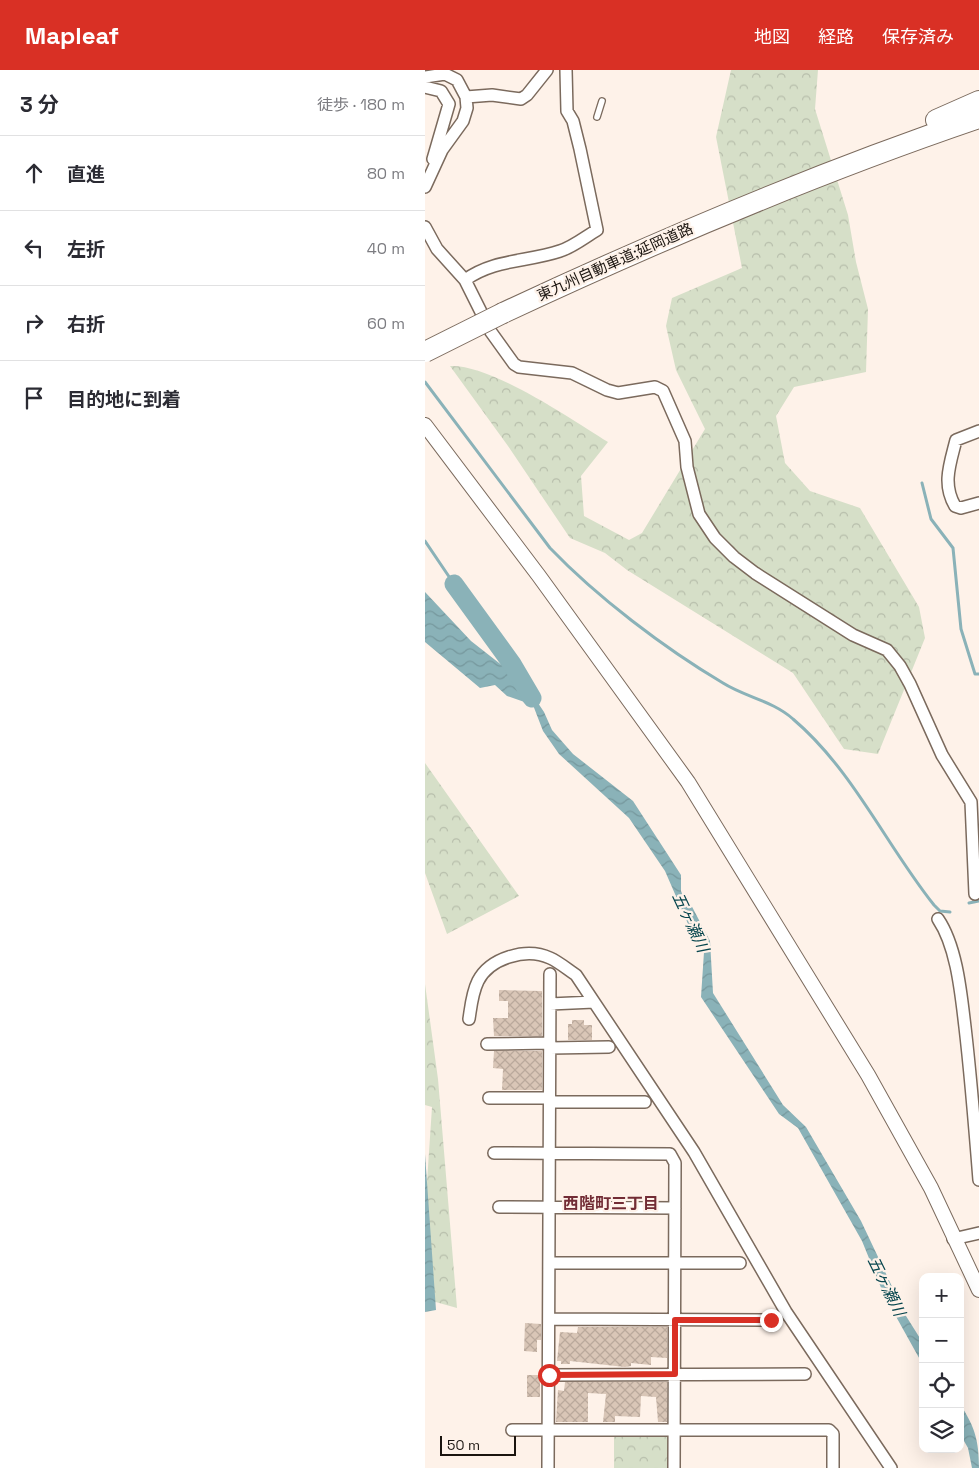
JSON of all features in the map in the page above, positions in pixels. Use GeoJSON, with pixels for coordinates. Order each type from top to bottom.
{"type":"FeatureCollection","features":[{"type":"Feature","properties":{"kind":"highway"},"geometry":{"type":"LineString","coordinates":[[726,213],[979,101]]}},
{"type":"Feature","properties":{"kind":"highway","name":"東九州自動車道;延岡道路"},"geometry":{"type":"LineString","coordinates":[[425,352],[603,266],[726,213],[979,118]]}},
{"type":"Feature","properties":{"kind":"highway","name":"東九州自動車道;延岡道路"},"geometry":{"type":"LineString","coordinates":[[809,181],[979,126]]}},
{"type":"Feature","properties":{"kind":"highway"},"geometry":{"type":"LineString","coordinates":[[872,162],[979,132]]}},
{"type":"Feature","properties":{"kind":"street"},"geometry":{"type":"LineString","coordinates":[[467,97],[493,94],[521,98],[527,95],[547,70]]}},
{"type":"Feature","properties":{"kind":"street"},"geometry":{"type":"LineString","coordinates":[[465,280],[484,268],[498,263],[561,251],[597,230],[578,140],[573,122],[567,111],[566,70]]}},
{"type":"Feature","properties":{"kind":"street"},"geometry":{"type":"LineString","coordinates":[[425,77],[451,75],[457,80],[467,97],[467,108],[463,121],[442,150],[427,184]]}},
{"type":"Feature","properties":{"kind":"street"},"geometry":{"type":"LineString","coordinates":[[425,87],[441,91],[449,104],[427,184]]}},
{"type":"Feature","properties":{"kind":"street"},"geometry":{"type":"LineString","coordinates":[[425,227],[437,249],[465,280],[491,332],[508,357],[519,367],[572,373],[607,390],[619,393],[655,387],[663,390],[685,441],[687,467],[699,514],[715,538],[734,557],[755,573],[853,635],[887,650],[910,684],[942,754],[971,802],[975,894]]}},
{"type":"Feature","properties":{"kind":"street"},"geometry":{"type":"LineString","coordinates":[[425,425],[539,576],[688,782],[868,1075],[931,1188],[953,1239],[979,1290]]}},
{"type":"Feature","properties":{"kind":"street"},"geometry":{"type":"LineString","coordinates":[[979,431],[956,440],[947,484],[949,495],[955,506],[961,508],[979,503]]}},
{"type":"Feature","properties":{"kind":"street"},"geometry":{"type":"LineString","coordinates":[[938,919],[950,948],[961,990],[972,1088],[979,1180]]}},
{"type":"Feature","properties":{"kind":"street"},"geometry":{"type":"LineString","coordinates":[[469,1019],[474,990],[479,979],[487,969],[499,961],[527,954],[549,958],[576,975],[694,1152],[786,1312],[891,1468]]}},
{"type":"Feature","properties":{"kind":"street"},"geometry":{"type":"LineString","coordinates":[[548,1468],[550,974]]}},
{"type":"Feature","properties":{"kind":"street"},"geometry":{"type":"LineString","coordinates":[[550,1004],[594,1002]]}},
{"type":"Feature","properties":{"kind":"street"},"geometry":{"type":"LineString","coordinates":[[487,1044],[609,1047]]}},
{"type":"Feature","properties":{"kind":"street"},"geometry":{"type":"LineString","coordinates":[[489,1098],[645,1102]]}},
{"type":"Feature","properties":{"kind":"street"},"geometry":{"type":"LineString","coordinates":[[494,1153],[670,1154],[675,1162],[675,1468]]}},
{"type":"Feature","properties":{"kind":"street"},"geometry":{"type":"LineString","coordinates":[[499,1207],[675,1208]]}},
{"type":"Feature","properties":{"kind":"street"},"geometry":{"type":"LineString","coordinates":[[953,1239],[979,1233]]}},
{"type":"Feature","properties":{"kind":"street"},"geometry":{"type":"LineString","coordinates":[[549,1263],[740,1263]]}},
{"type":"Feature","properties":{"kind":"street"},"geometry":{"type":"LineString","coordinates":[[549,1319],[771,1320]]}},
{"type":"Feature","properties":{"kind":"street"},"geometry":{"type":"LineString","coordinates":[[549,1375],[805,1374]]}},
{"type":"Feature","properties":{"kind":"street"},"geometry":{"type":"LineString","coordinates":[[512,1430],[829,1430],[833,1434],[833,1468]]}},
{"type":"Feature","properties":{"kind":"lane"},"geometry":{"type":"LineString","coordinates":[[597,117],[602,101]]}},
{"type":"Feature","properties":{"kind":"green space"},"geometry":{"type":"Polygon","coordinates":[[[731,70],[818,70],[815,109],[848,215],[856,262],[868,309],[866,372],[794,387],[776,416],[785,463],[810,491],[860,508],[919,607],[925,638],[878,754],[844,749],[793,673],[627,570],[605,553],[570,538],[508,446],[450,366],[467,368],[508,383],[553,407],[608,442],[581,476],[584,516],[629,540],[642,533],[705,429],[676,370],[666,326],[672,298],[742,268],[716,137],[731,70]]]}},
{"type":"Feature","properties":{"kind":"green space"},"geometry":{"type":"Polygon","coordinates":[[[425,763],[519,896],[447,934],[425,873],[425,763]]]}},
{"type":"Feature","properties":{"kind":"green space"},"geometry":{"type":"Polygon","coordinates":[[[425,984],[438,1079],[457,1308],[425,1299],[425,1212],[432,1107],[425,1105],[425,984]]]}},
{"type":"Feature","properties":{"kind":"green space"},"geometry":{"type":"Polygon","coordinates":[[[614,1435],[669,1435],[669,1468],[614,1468],[614,1435]]]}},
{"type":"Feature","properties":{"kind":"water","name":"五ヶ瀬川"},"geometry":{"type":"Polygon","coordinates":[[[425,592],[471,641],[508,670],[534,697],[544,712],[552,730],[573,754],[633,801],[681,875],[681,891],[686,903],[689,901],[710,941],[713,993],[783,1105],[806,1127],[861,1221],[906,1316],[919,1337],[919,1358],[884,1295],[862,1241],[798,1128],[779,1114],[701,997],[704,952],[688,924],[665,871],[629,818],[559,754],[543,731],[533,705],[507,696],[495,685],[480,688],[425,642],[425,592]]]}},
{"type":"Feature","properties":{"kind":"water"},"geometry":{"type":"Polygon","coordinates":[[[425,1154],[436,1310],[425,1312],[425,1154]]]}},
{"type":"Feature","properties":{"kind":"water"},"geometry":{"type":"Polygon","coordinates":[[[964,1411],[975,1434],[979,1468],[972,1468],[968,1448],[964,1441],[964,1411]]]}},
{"type":"Feature","properties":{"kind":"building"},"geometry":{"type":"Polygon","coordinates":[[[499,990],[542,991],[542,1036],[494,1036],[493,1018],[508,1018],[508,1001],[499,1001],[499,990]]]}},
{"type":"Feature","properties":{"kind":"building"},"geometry":{"type":"Polygon","coordinates":[[[572,1020],[584,1020],[584,1025],[592,1025],[592,1040],[568,1040],[568,1024],[572,1024],[572,1020]]]}},
{"type":"Feature","properties":{"kind":"building"},"geometry":{"type":"Polygon","coordinates":[[[494,1051],[542,1051],[542,1090],[502,1090],[503,1069],[493,1068],[494,1051]]]}},
{"type":"Feature","properties":{"kind":"building"},"geometry":{"type":"Polygon","coordinates":[[[525,1323],[541,1324],[541,1340],[537,1340],[537,1352],[524,1351],[525,1323]]]}},
{"type":"Feature","properties":{"kind":"building"},"geometry":{"type":"Polygon","coordinates":[[[578,1327],[667,1327],[667,1358],[651,1357],[651,1365],[631,1363],[631,1366],[625,1367],[570,1361],[570,1364],[561,1364],[561,1361],[557,1361],[560,1332],[577,1333],[578,1327]]]}},
{"type":"Feature","properties":{"kind":"building"},"geometry":{"type":"Polygon","coordinates":[[[527,1375],[540,1375],[540,1397],[527,1397],[527,1375]]]}},
{"type":"Feature","properties":{"kind":"building"},"geometry":{"type":"Polygon","coordinates":[[[565,1382],[667,1382],[667,1422],[658,1422],[656,1397],[641,1396],[640,1417],[615,1416],[615,1422],[603,1422],[606,1394],[588,1393],[588,1422],[556,1422],[558,1390],[564,1391],[565,1382]]]}},
{"type":"Feature","properties":{"kind":"waterway"},"geometry":{"type":"LineString","coordinates":[[425,382],[550,548],[589,585],[655,638],[732,688],[768,703],[793,719],[834,761],[934,905],[940,911],[950,912]]}},
{"type":"Feature","properties":{"kind":"waterway"},"geometry":{"type":"LineString","coordinates":[[922,483],[931,519],[953,548],[961,629],[975,674],[979,674]]}},
{"type":"Feature","properties":{"kind":"waterway"},"geometry":{"type":"LineString","coordinates":[[425,541],[454,584]]}},
{"type":"Feature","properties":{"kind":"waterway"},"geometry":{"type":"LineString","coordinates":[[454,584],[512,664],[532,698]]}},
{"type":"Feature","properties":{"kind":"waterway"},"geometry":{"type":"LineString","coordinates":[[969,903],[979,901]]}},
{"type":"Feature","properties":{"kind":"district","name":"西階町三丁目"},"geometry":{"type":"Point","coordinates":[611,1203]}},
{"type":"Feature","properties":{"kind":"route"},"geometry":{"type":"LineString","coordinates":[[549,1375],[675,1374],[675,1320],[771,1320]]}}]}
